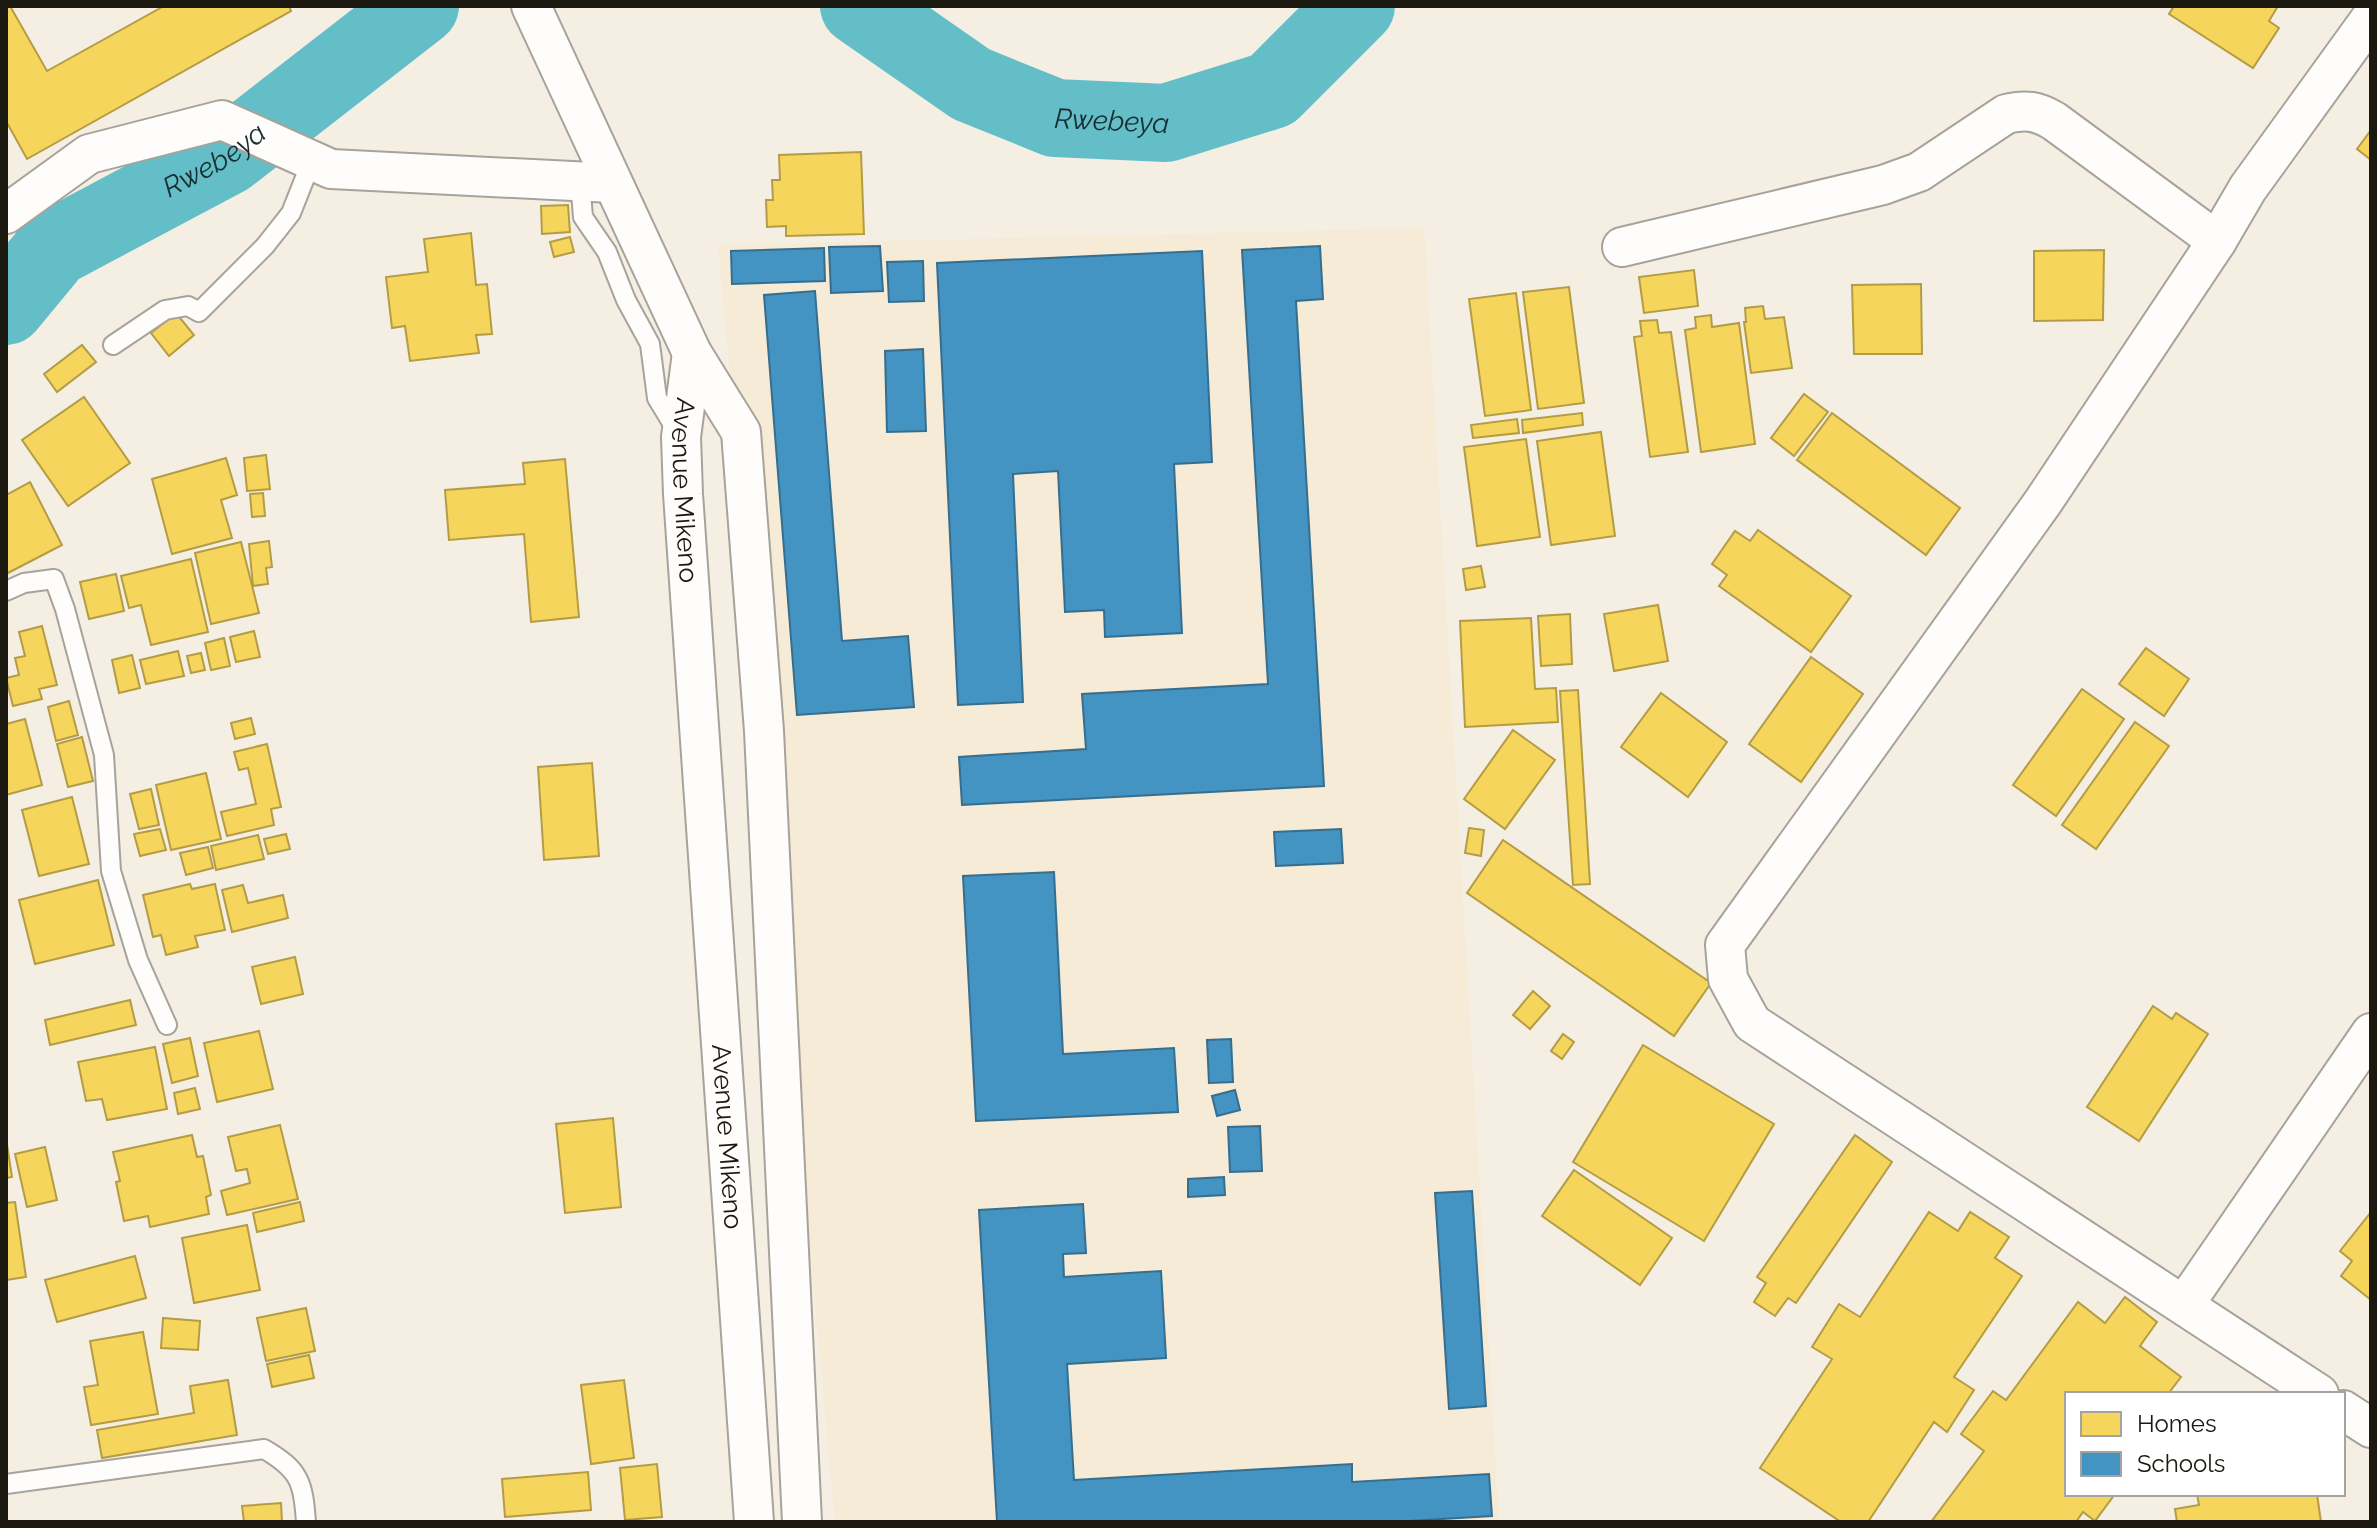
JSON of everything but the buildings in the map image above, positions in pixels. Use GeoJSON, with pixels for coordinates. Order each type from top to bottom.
{"type":"FeatureCollection","features":[{"type":"Feature","properties":{"kind":"street"},"geometry":{"type":"LineString","coordinates":[[531,7],[596,182],[692,353]]}},
{"type":"Feature","properties":{"kind":"street"},"geometry":{"type":"LineString","coordinates":[[2316,1392],[1752,1023],[1728,979],[1725,945],[2043,502],[2217,241],[2248,188],[2371,18]]}},
{"type":"Feature","properties":{"kind":"street"},"geometry":{"type":"LineString","coordinates":[[1622,247],[1883,185],[1919,172],[2006,114],[2023,110],[2040,112],[2054,121],[2217,241]]}},
{"type":"Feature","properties":{"kind":"street"},"geometry":{"type":"LineString","coordinates":[[6,214],[89,154],[222,120],[331,169],[596,182]]}},
{"type":"Feature","properties":{"kind":"street","name":"Avenue Mikeno"},"geometry":{"type":"LineString","coordinates":[[692,353],[681,437],[754,1522]]}},
{"type":"Feature","properties":{"kind":"street","name":"Avenue Mikeno"},"geometry":{"type":"LineString","coordinates":[[692,353],[741,432],[745,472],[764,731],[802,1522]]}},
{"type":"Feature","properties":{"kind":"street"},"geometry":{"type":"LineString","coordinates":[[2184,1305],[2371,1033]]}},
{"type":"Feature","properties":{"kind":"street"},"geometry":{"type":"LineString","coordinates":[[2345,1411],[2371,1428]]}},
{"type":"Feature","properties":{"kind":"lane"},"geometry":{"type":"LineString","coordinates":[[113,345],[165,310],[188,306],[199,312],[265,246],[291,213],[312,160]]}},
{"type":"Feature","properties":{"kind":"lane"},"geometry":{"type":"LineString","coordinates":[[596,182],[583,217],[607,252],[626,300],[650,344],[657,398],[681,437]]}},
{"type":"Feature","properties":{"kind":"lane"},"geometry":{"type":"LineString","coordinates":[[6,591],[24,583],[54,579],[104,755],[111,871],[138,960],[167,1025]]}},
{"type":"Feature","properties":{"kind":"lane"},"geometry":{"type":"LineString","coordinates":[[6,1484],[264,1449],[287,1462],[303,1489],[306,1522]]}},
{"type":"Feature","properties":{"kind":"shaded area"},"geometry":{"type":"Polygon","coordinates":[[[1424,228],[1499,1522],[835,1522],[718,245],[1424,228]]]}},
{"type":"Feature","properties":{"kind":"waterway","name":"Rwebeya"},"geometry":{"type":"LineString","coordinates":[[6,306],[54,248],[227,156],[420,6]]}},
{"type":"Feature","properties":{"kind":"waterway","name":"Rwebeya"},"geometry":{"type":"LineString","coordinates":[[859,6],[971,84],[1055,118],[1166,123],[1272,90],[1356,6]]}}]}
